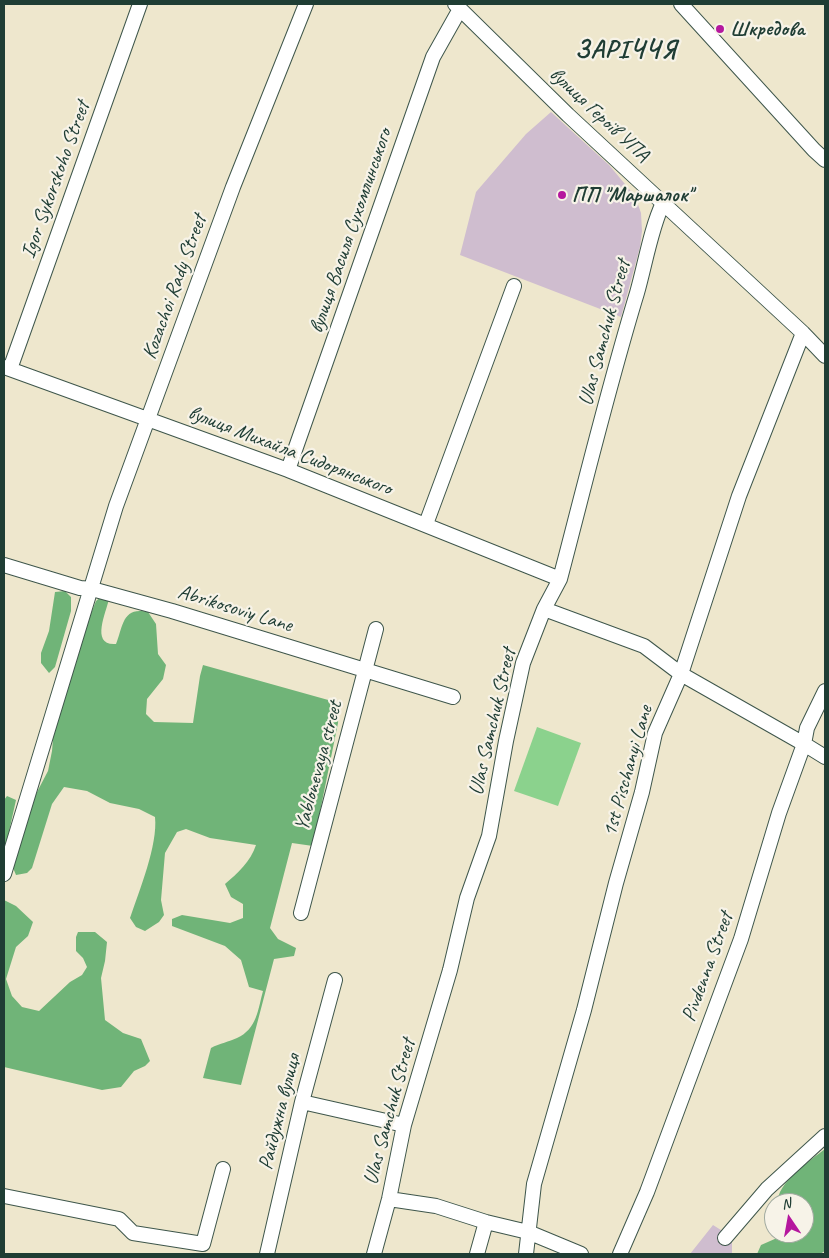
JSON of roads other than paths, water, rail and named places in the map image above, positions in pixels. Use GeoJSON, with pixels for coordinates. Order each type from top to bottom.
{"type":"FeatureCollection","features":[{"type":"Feature","properties":{"kind":"street","name":"Igor Sykorskoho Street"},"geometry":{"type":"LineString","coordinates":[[7,368],[140,4]]}},
{"type":"Feature","properties":{"kind":"street","name":"Kozachoi Rady Street"},"geometry":{"type":"LineString","coordinates":[[4,874],[116,506],[233,187],[306,4]]}},
{"type":"Feature","properties":{"kind":"street"},"geometry":{"type":"LineString","coordinates":[[682,4],[825,160]]}},
{"type":"Feature","properties":{"kind":"street","name":"вулиця Героїв УПА"},"geometry":{"type":"LineString","coordinates":[[458,6],[568,115],[803,332],[825,356]]}},
{"type":"Feature","properties":{"kind":"street","name":"вулиця Василя Сухомлинського"},"geometry":{"type":"LineString","coordinates":[[288,470],[433,57],[458,6]]}},
{"type":"Feature","properties":{"kind":"street","name":"Ulas Samchuk Street"},"geometry":{"type":"LineString","coordinates":[[374,1254],[389,1199],[404,1125],[450,970],[467,898],[489,836],[506,741],[523,663],[544,609],[560,579],[625,332],[646,264],[655,222],[663,203]]}},
{"type":"Feature","properties":{"kind":"street"},"geometry":{"type":"LineString","coordinates":[[426,524],[514,286]]}},
{"type":"Feature","properties":{"kind":"street","name":"1st Pischanyi Lane"},"geometry":{"type":"LineString","coordinates":[[526,1254],[534,1184],[584,1010],[616,883],[642,792],[655,733],[681,674],[739,496],[803,332]]}},
{"type":"Feature","properties":{"kind":"street","name":"вулиця Михайла Сидорянського"},"geometry":{"type":"LineString","coordinates":[[7,368],[288,470],[560,579]]}},
{"type":"Feature","properties":{"kind":"street","name":"Abrikosoviy Lane"},"geometry":{"type":"LineString","coordinates":[[4,564],[80,588],[92,589],[172,611],[453,697]]}},
{"type":"Feature","properties":{"kind":"street"},"geometry":{"type":"LineString","coordinates":[[544,609],[644,646],[681,674],[825,757]]}},
{"type":"Feature","properties":{"kind":"street","name":"Yablonevaya street"},"geometry":{"type":"LineString","coordinates":[[301,913],[376,629]]}},
{"type":"Feature","properties":{"kind":"street","name":"Pivdenna Street"},"geometry":{"type":"LineString","coordinates":[[620,1254],[646,1192],[741,939],[779,813],[804,744],[807,728],[825,691]]}},
{"type":"Feature","properties":{"kind":"street","name":"Райдужна вулиця"},"geometry":{"type":"LineString","coordinates":[[267,1254],[302,1102],[335,980]]}},
{"type":"Feature","properties":{"kind":"street"},"geometry":{"type":"LineString","coordinates":[[302,1102],[404,1125]]}},
{"type":"Feature","properties":{"kind":"street"},"geometry":{"type":"LineString","coordinates":[[726,1238],[767,1189],[825,1136]]}},
{"type":"Feature","properties":{"kind":"street"},"geometry":{"type":"LineString","coordinates":[[4,1196],[119,1219],[133,1233],[203,1244],[223,1169]]}},
{"type":"Feature","properties":{"kind":"street"},"geometry":{"type":"LineString","coordinates":[[389,1199],[436,1206],[486,1222],[528,1232],[581,1254]]}},
{"type":"Feature","properties":{"kind":"street"},"geometry":{"type":"LineString","coordinates":[[477,1254],[486,1222]]}},
{"type":"Feature","properties":{"kind":"place","name":"Шкредова"},"geometry":{"type":"Point","coordinates":[720,29]}},
{"type":"Feature","properties":{"kind":"place","name":"ПП \"Маршалок\""},"geometry":{"type":"Point","coordinates":[562,195]}},
{"type":"Feature","properties":{"kind":"district","name":"ЗАРІЧЧЯ"},"geometry":{"type":"Point","coordinates":[626,50]}}]}
